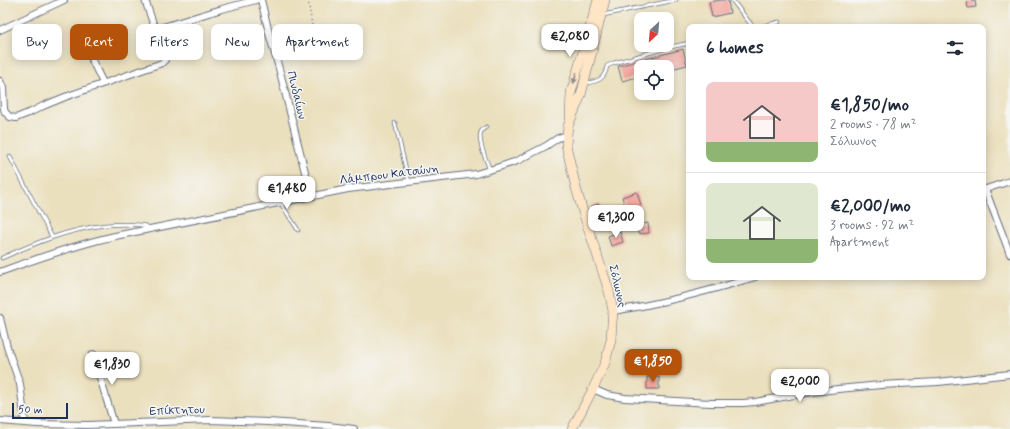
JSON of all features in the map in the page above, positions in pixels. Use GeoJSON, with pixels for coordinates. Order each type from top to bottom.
{"type":"FeatureCollection","features":[{"type":"Feature","properties":{"kind":"street"},"geometry":{"type":"LineString","coordinates":[[0,30],[64,0]]}},
{"type":"Feature","properties":{"kind":"street"},"geometry":{"type":"LineString","coordinates":[[145,0],[154,24]]}},
{"type":"Feature","properties":{"kind":"street"},"geometry":{"type":"LineString","coordinates":[[172,24],[256,0]]}},
{"type":"Feature","properties":{"kind":"street","name":"Πινδαίων"},"geometry":{"type":"LineString","coordinates":[[261,0],[272,43]]}},
{"type":"Feature","properties":{"kind":"street","name":"Σόλωνος"},"geometry":{"type":"LineString","coordinates":[[572,429],[605,363],[610,340],[613,311],[605,278],[576,188],[566,145],[570,121],[571,93],[598,0]]}},
{"type":"Feature","properties":{"kind":"street","name":"Σόλωνος"},"geometry":{"type":"LineString","coordinates":[[570,121],[584,83],[606,0]]}},
{"type":"Feature","properties":{"kind":"street"},"geometry":{"type":"LineString","coordinates":[[92,60],[103,83]]}},
{"type":"Feature","properties":{"kind":"street"},"geometry":{"type":"LineString","coordinates":[[0,81],[3,88],[5,112],[10,117],[16,118],[48,103],[103,83],[160,65],[165,60]]}},
{"type":"Feature","properties":{"kind":"street","name":"Πινδαίων"},"geometry":{"type":"LineString","coordinates":[[277,60],[311,196]]}},
{"type":"Feature","properties":{"kind":"street","name":"Λάμπρου Κατσώνη"},"geometry":{"type":"LineString","coordinates":[[0,272],[34,259],[93,241],[280,202],[348,189],[476,174],[507,165],[524,158],[558,138],[567,135]]}},
{"type":"Feature","properties":{"kind":"street"},"geometry":{"type":"LineString","coordinates":[[986,188],[1010,181]]}},
{"type":"Feature","properties":{"kind":"street"},"geometry":{"type":"LineString","coordinates":[[986,194],[1010,254]]}},
{"type":"Feature","properties":{"kind":"street"},"geometry":{"type":"LineString","coordinates":[[613,311],[638,308],[744,280]]}},
{"type":"Feature","properties":{"kind":"street"},"geometry":{"type":"LineString","coordinates":[[0,318],[20,384],[25,423]]}},
{"type":"Feature","properties":{"kind":"street"},"geometry":{"type":"LineString","coordinates":[[92,354],[114,424]]}},
{"type":"Feature","properties":{"kind":"street"},"geometry":{"type":"LineString","coordinates":[[593,389],[607,395],[625,398],[710,403],[743,403],[846,388],[938,382],[1010,374]]}},
{"type":"Feature","properties":{"kind":"street","name":"Επίκτητου"},"geometry":{"type":"LineString","coordinates":[[0,421],[82,425],[210,420],[321,425],[354,429]]}},
{"type":"Feature","properties":{"kind":"lane"},"geometry":{"type":"LineString","coordinates":[[602,15],[676,0]]}},
{"type":"Feature","properties":{"kind":"lane"},"geometry":{"type":"LineString","coordinates":[[732,0],[750,24]]}},
{"type":"Feature","properties":{"kind":"lane"},"geometry":{"type":"LineString","coordinates":[[771,24],[779,22]]}},
{"type":"Feature","properties":{"kind":"lane"},"geometry":{"type":"LineString","coordinates":[[584,83],[600,80],[606,72],[607,66],[614,63],[686,43]]}},
{"type":"Feature","properties":{"kind":"lane"},"geometry":{"type":"LineString","coordinates":[[396,123],[409,182]]}},
{"type":"Feature","properties":{"kind":"lane"},"geometry":{"type":"LineString","coordinates":[[486,128],[480,133],[480,140],[490,170]]}},
{"type":"Feature","properties":{"kind":"lane"},"geometry":{"type":"LineString","coordinates":[[10,157],[52,237]]}},
{"type":"Feature","properties":{"kind":"lane"},"geometry":{"type":"LineString","coordinates":[[280,202],[298,230]]}},
{"type":"Feature","properties":{"kind":"lane"},"geometry":{"type":"LineString","coordinates":[[2,258],[52,237],[78,230],[106,225],[140,225],[151,229]]}},
{"type":"Feature","properties":{"kind":"path"},"geometry":{"type":"LineString","coordinates":[[308,0],[313,24]]}},
{"type":"Feature","properties":{"kind":"building"},"geometry":{"type":"Polygon","coordinates":[[[728,0],[730,13],[712,17],[709,2],[728,0]]]}},
{"type":"Feature","properties":{"kind":"building"},"geometry":{"type":"Polygon","coordinates":[[[975,1],[976,7],[968,8],[967,2],[975,1]]]}},
{"type":"Feature","properties":{"kind":"building"},"geometry":{"type":"Polygon","coordinates":[[[683,49],[686,65],[674,68],[674,60],[641,60],[683,49]]]}},
{"type":"Feature","properties":{"kind":"building"},"geometry":{"type":"Polygon","coordinates":[[[634,62],[634,78],[622,81],[618,66],[634,62]]]}},
{"type":"Feature","properties":{"kind":"building"},"geometry":{"type":"Polygon","coordinates":[[[637,192],[641,205],[626,210],[622,197],[637,192]]]}},
{"type":"Feature","properties":{"kind":"building"},"geometry":{"type":"Polygon","coordinates":[[[599,204],[601,210],[594,213],[592,206],[599,204]]]}},
{"type":"Feature","properties":{"kind":"building"},"geometry":{"type":"Polygon","coordinates":[[[648,223],[649,233],[638,234],[636,225],[648,223]]]}},
{"type":"Feature","properties":{"kind":"building"},"geometry":{"type":"Polygon","coordinates":[[[620,232],[623,242],[611,246],[608,236],[620,232]]]}},
{"type":"Feature","properties":{"kind":"building"},"geometry":{"type":"Polygon","coordinates":[[[647,377],[659,377],[659,389],[647,389],[647,377]]]}}]}
